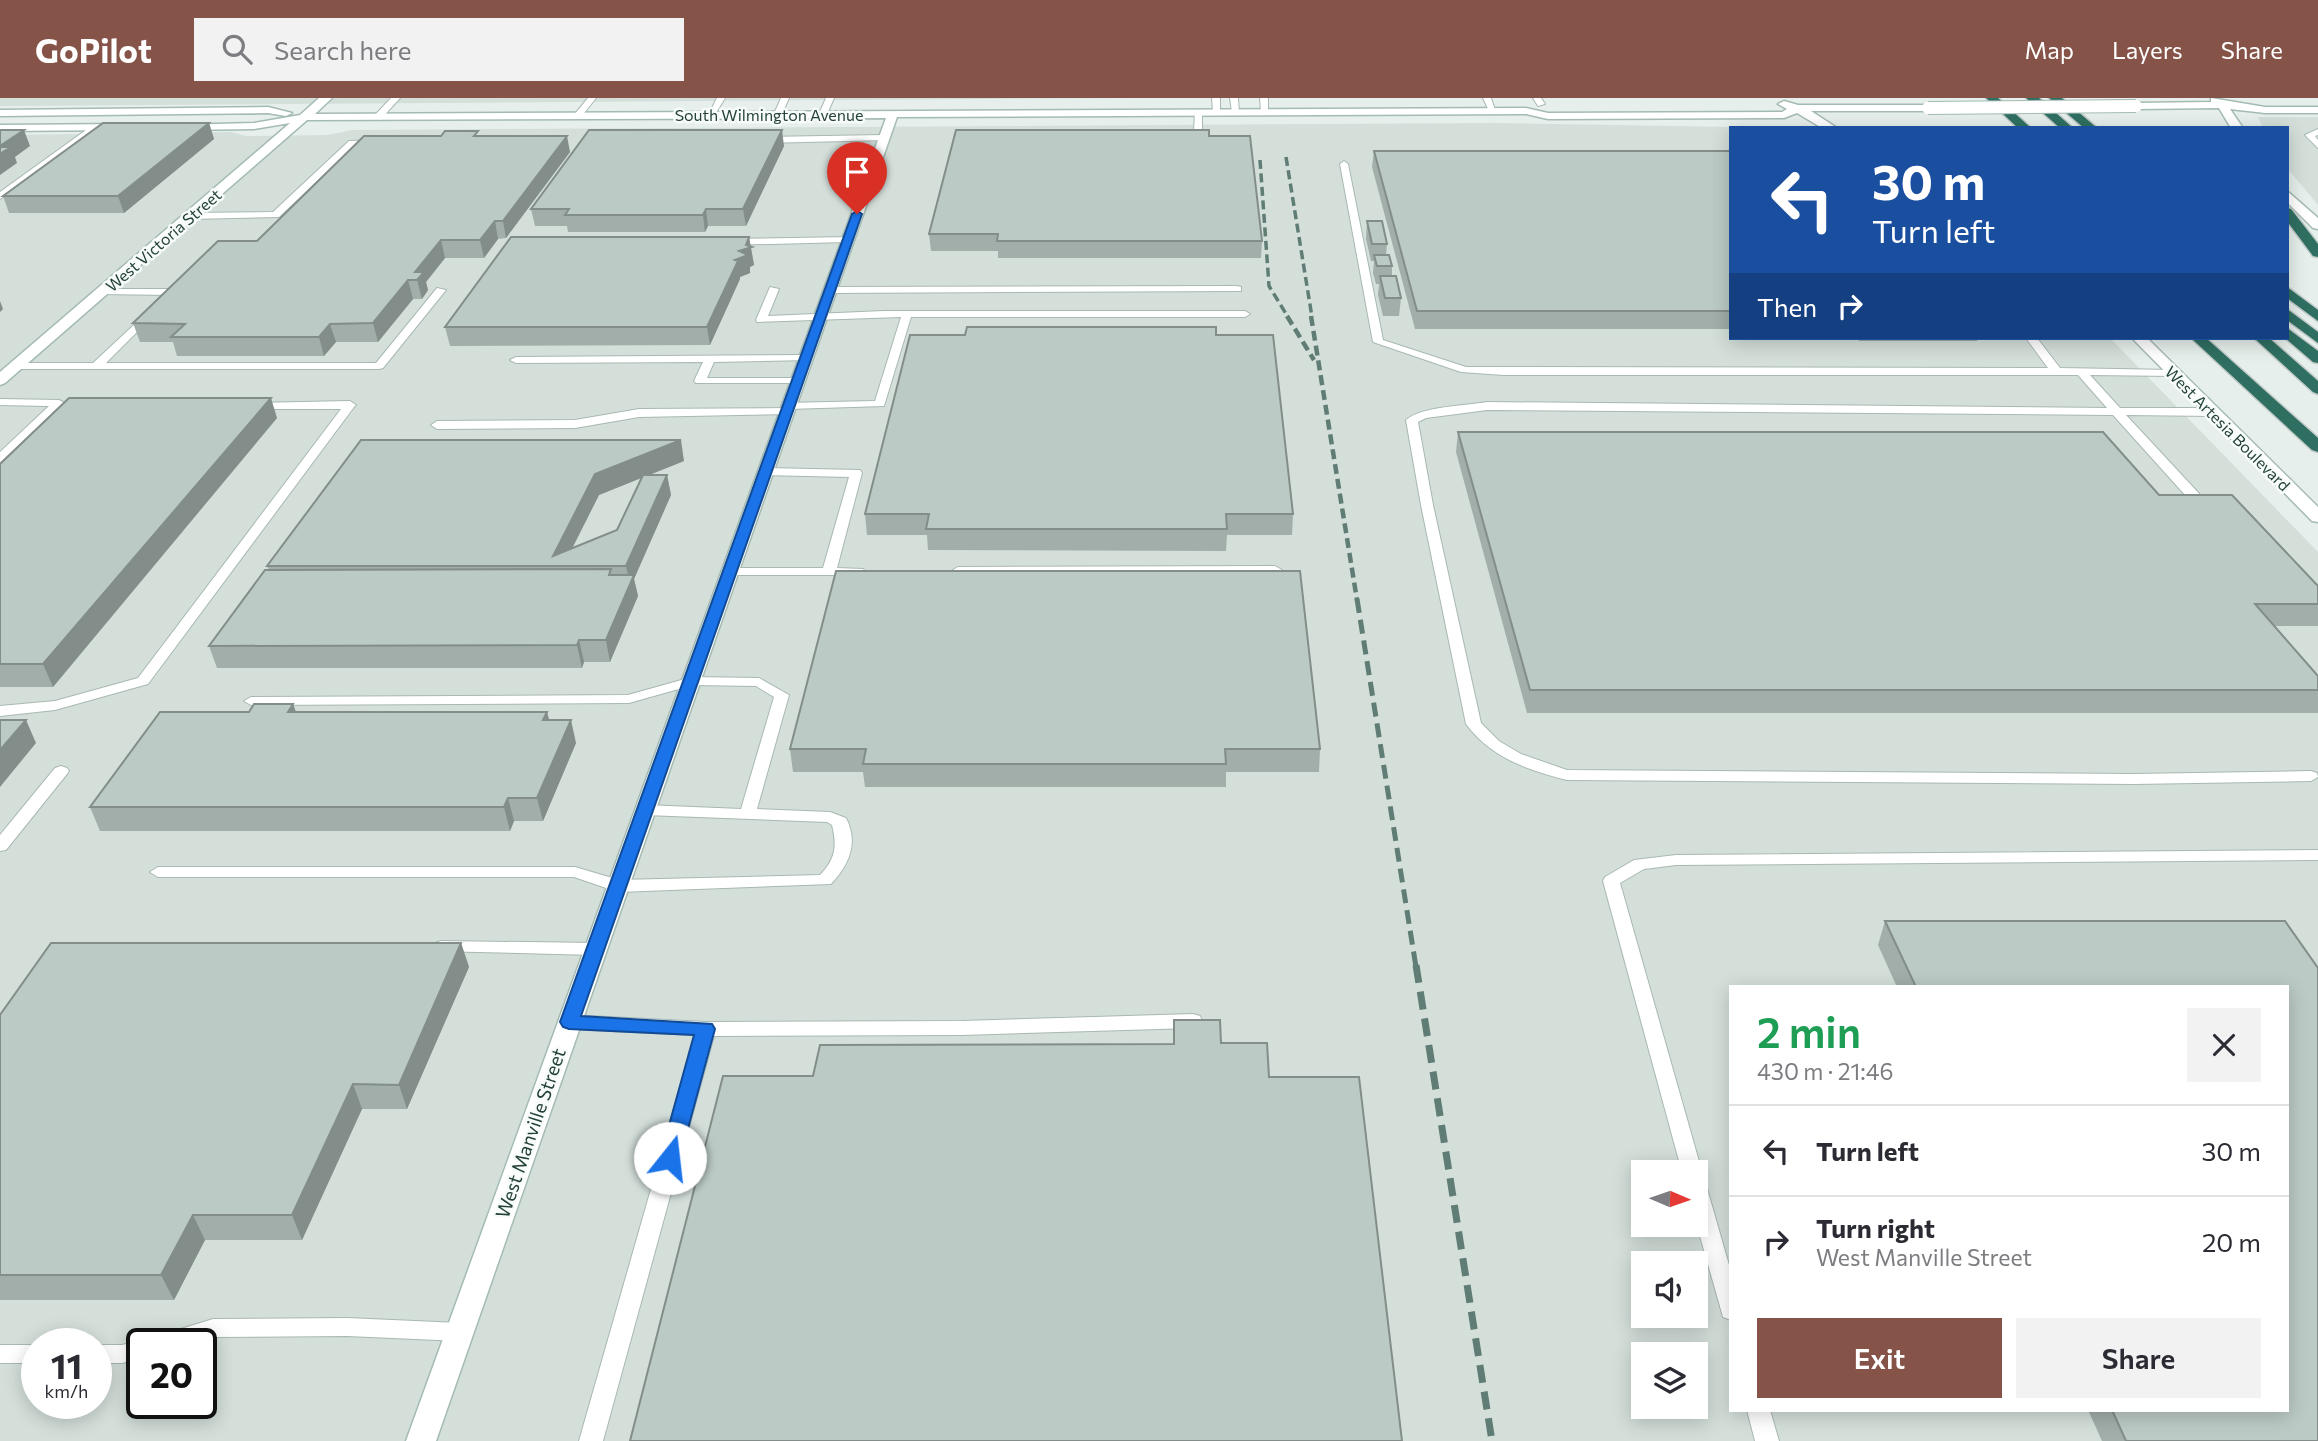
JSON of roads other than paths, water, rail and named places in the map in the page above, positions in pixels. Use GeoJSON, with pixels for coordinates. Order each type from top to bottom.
{"type":"FeatureCollection","features":[{"type":"Feature","properties":{"kind":"highway"},"geometry":{"type":"LineString","coordinates":[[1992,98],[2023,126]]}},
{"type":"Feature","properties":{"kind":"highway"},"geometry":{"type":"LineString","coordinates":[[2018,98],[2050,126]]}},
{"type":"Feature","properties":{"kind":"highway"},"geometry":{"type":"LineString","coordinates":[[2032,98],[2065,126]]}},
{"type":"Feature","properties":{"kind":"highway"},"geometry":{"type":"LineString","coordinates":[[2055,98],[2089,126]]}},
{"type":"Feature","properties":{"kind":"highway"},"geometry":{"type":"LineString","coordinates":[[2289,215],[2318,253]]}},
{"type":"Feature","properties":{"kind":"highway"},"geometry":{"type":"LineString","coordinates":[[2289,293],[2318,317]]}},
{"type":"Feature","properties":{"kind":"highway"},"geometry":{"type":"LineString","coordinates":[[2289,315],[2318,339]]}},
{"type":"Feature","properties":{"kind":"highway"},"geometry":{"type":"LineString","coordinates":[[2289,334],[2318,359]]}},
{"type":"Feature","properties":{"kind":"highway"},"geometry":{"type":"LineString","coordinates":[[2200,340],[2318,447]]}},
{"type":"Feature","properties":{"kind":"highway"},"geometry":{"type":"LineString","coordinates":[[2263,340],[2318,389]]}},
{"type":"Feature","properties":{"kind":"main road","name":"West Victoria Street"},"geometry":{"type":"LineString","coordinates":[[6,374],[326,98]]}},
{"type":"Feature","properties":{"kind":"main road","name":"South Wilmington Avenue"},"geometry":{"type":"LineString","coordinates":[[1777,102],[1928,107],[2137,106],[2249,99],[2318,99]]}},
{"type":"Feature","properties":{"kind":"main road","name":"South Wilmington Avenue"},"geometry":{"type":"LineString","coordinates":[[1526,111],[1539,101],[1679,103]]}},
{"type":"Feature","properties":{"kind":"main road","name":"South Wilmington Avenue"},"geometry":{"type":"LineString","coordinates":[[2217,101],[2265,110],[2318,110]]}},
{"type":"Feature","properties":{"kind":"main road"},"geometry":{"type":"LineString","coordinates":[[2217,101],[2236,126]]}},
{"type":"Feature","properties":{"kind":"main road","name":"South Wilmington Avenue"},"geometry":{"type":"LineString","coordinates":[[175,127],[254,126],[306,117],[1493,111],[1526,111],[1548,116],[1784,115],[1797,103]]}},
{"type":"Feature","properties":{"kind":"main road"},"geometry":{"type":"LineString","coordinates":[[1797,103],[1828,126]]}},
{"type":"Feature","properties":{"kind":"main road","name":"South Wilmington Avenue"},"geometry":{"type":"LineString","coordinates":[[0,113],[268,110],[306,117]]}},
{"type":"Feature","properties":{"kind":"main road","name":"West Manville Street"},"geometry":{"type":"LineString","coordinates":[[421,1441],[893,113]]}},
{"type":"Feature","properties":{"kind":"main road"},"geometry":{"type":"LineString","coordinates":[[0,128],[136,127]]}},
{"type":"Feature","properties":{"kind":"main road"},"geometry":{"type":"LineString","coordinates":[[2289,197],[2318,225]]}},
{"type":"Feature","properties":{"kind":"main road","name":"West Artesia Boulevard"},"geometry":{"type":"LineString","coordinates":[[2141,340],[2318,517]]}},
{"type":"Feature","properties":{"kind":"lane"},"geometry":{"type":"LineString","coordinates":[[378,117],[396,98]]}},
{"type":"Feature","properties":{"kind":"lane"},"geometry":{"type":"LineString","coordinates":[[578,115],[592,98]]}},
{"type":"Feature","properties":{"kind":"lane"},"geometry":{"type":"LineString","coordinates":[[711,114],[720,98]]}},
{"type":"Feature","properties":{"kind":"lane"},"geometry":{"type":"LineString","coordinates":[[778,114],[785,98]]}},
{"type":"Feature","properties":{"kind":"lane"},"geometry":{"type":"LineString","coordinates":[[823,114],[830,98]]}},
{"type":"Feature","properties":{"kind":"lane"},"geometry":{"type":"LineString","coordinates":[[1216,98],[1217,112]]}},
{"type":"Feature","properties":{"kind":"lane"},"geometry":{"type":"LineString","coordinates":[[1234,98],[1236,112]]}},
{"type":"Feature","properties":{"kind":"lane"},"geometry":{"type":"LineString","coordinates":[[1264,98],[1265,112]]}},
{"type":"Feature","properties":{"kind":"lane"},"geometry":{"type":"LineString","coordinates":[[1487,98],[1493,111]]}},
{"type":"Feature","properties":{"kind":"lane"},"geometry":{"type":"LineString","coordinates":[[1164,137],[1198,135],[1198,112]]}},
{"type":"Feature","properties":{"kind":"lane"},"geometry":{"type":"LineString","coordinates":[[0,196],[96,127]]}},
{"type":"Feature","properties":{"kind":"lane"},"geometry":{"type":"LineString","coordinates":[[2318,132],[2309,135],[2318,145]]}},
{"type":"Feature","properties":{"kind":"lane"},"geometry":{"type":"LineString","coordinates":[[751,141],[884,138]]}},
{"type":"Feature","properties":{"kind":"lane"},"geometry":{"type":"LineString","coordinates":[[191,216],[276,215],[352,143],[392,143]]}},
{"type":"Feature","properties":{"kind":"lane"},"geometry":{"type":"LineString","coordinates":[[1344,164],[1378,342],[1465,370],[2174,373]]}},
{"type":"Feature","properties":{"kind":"lane"},"geometry":{"type":"LineString","coordinates":[[722,242],[848,239]]}},
{"type":"Feature","properties":{"kind":"lane"},"geometry":{"type":"LineString","coordinates":[[774,289],[761,320],[907,314],[1244,314]]}},
{"type":"Feature","properties":{"kind":"lane"},"geometry":{"type":"LineString","coordinates":[[830,290],[1237,289]]}},
{"type":"Feature","properties":{"kind":"lane"},"geometry":{"type":"LineString","coordinates":[[6,374],[95,367],[379,366],[441,290]]}},
{"type":"Feature","properties":{"kind":"lane"},"geometry":{"type":"LineString","coordinates":[[95,367],[171,292],[103,292]]}},
{"type":"Feature","properties":{"kind":"lane"},"geometry":{"type":"LineString","coordinates":[[437,425],[575,424],[639,413],[880,404],[907,314]]}},
{"type":"Feature","properties":{"kind":"lane"},"geometry":{"type":"LineString","coordinates":[[2033,340],[2057,371]]}},
{"type":"Feature","properties":{"kind":"lane"},"geometry":{"type":"LineString","coordinates":[[516,360],[806,358]]}},
{"type":"Feature","properties":{"kind":"lane"},"geometry":{"type":"LineString","coordinates":[[710,359],[700,381],[798,380]]}},
{"type":"Feature","properties":{"kind":"lane"},"geometry":{"type":"LineString","coordinates":[[2082,373],[2200,503]]}},
{"type":"Feature","properties":{"kind":"lane"},"geometry":{"type":"LineString","coordinates":[[0,402],[66,403],[0,459]]}},
{"type":"Feature","properties":{"kind":"lane"},"geometry":{"type":"LineString","coordinates":[[0,711],[24,711],[91,698],[143,681],[350,405],[244,404]]}},
{"type":"Feature","properties":{"kind":"lane"},"geometry":{"type":"LineString","coordinates":[[2213,412],[1487,406],[1423,415],[1412,420],[1427,505],[1474,724],[1486,739],[1505,753],[1534,767],[1567,775],[2134,779],[2311,776]]}},
{"type":"Feature","properties":{"kind":"lane"},"geometry":{"type":"LineString","coordinates":[[765,471],[856,473],[829,572]]}},
{"type":"Feature","properties":{"kind":"lane"},"geometry":{"type":"LineString","coordinates":[[941,571],[1275,570]]}},
{"type":"Feature","properties":{"kind":"lane"},"geometry":{"type":"LineString","coordinates":[[730,572],[871,572]]}},
{"type":"Feature","properties":{"kind":"lane"},"geometry":{"type":"LineString","coordinates":[[251,701],[629,699],[692,681],[760,682],[782,695],[747,814]]}},
{"type":"Feature","properties":{"kind":"lane"},"geometry":{"type":"LineString","coordinates":[[0,846],[61,771]]}},
{"type":"Feature","properties":{"kind":"lane"},"geometry":{"type":"LineString","coordinates":[[158,872],[575,872],[618,886],[825,880],[838,867],[845,845],[840,822],[833,817],[645,810]]}},
{"type":"Feature","properties":{"kind":"lane"},"geometry":{"type":"LineString","coordinates":[[1689,1160],[1611,881],[1640,864],[1676,859],[2318,855]]}},
{"type":"Feature","properties":{"kind":"lane"},"geometry":{"type":"LineString","coordinates":[[422,948],[596,948]]}},
{"type":"Feature","properties":{"kind":"lane"},"geometry":{"type":"LineString","coordinates":[[569,1022],[706,1029],[962,1028],[1206,1021]]}},
{"type":"Feature","properties":{"kind":"lane"},"geometry":{"type":"LineString","coordinates":[[591,1441],[706,1029]]}},
{"type":"Feature","properties":{"kind":"lane"},"geometry":{"type":"LineString","coordinates":[[1708,1228],[1729,1304]]}},
{"type":"Feature","properties":{"kind":"lane"},"geometry":{"type":"LineString","coordinates":[[217,1328],[347,1328],[460,1332]]}},
{"type":"Feature","properties":{"kind":"lane"},"geometry":{"type":"LineString","coordinates":[[0,1354],[21,1354]]}},
{"type":"Feature","properties":{"kind":"lane"},"geometry":{"type":"LineString","coordinates":[[1759,1412],[1767,1441]]}},
{"type":"Feature","properties":{"kind":"railway"},"geometry":{"type":"LineString","coordinates":[[1286,157],[1312,317]]}},
{"type":"Feature","properties":{"kind":"railway"},"geometry":{"type":"LineString","coordinates":[[1260,160],[1269,286],[1288,317]]}},
{"type":"Feature","properties":{"kind":"railway"},"geometry":{"type":"LineString","coordinates":[[1287,316],[1314,360]]}},
{"type":"Feature","properties":{"kind":"railway"},"geometry":{"type":"LineString","coordinates":[[1311,316],[1357,600]]}},
{"type":"Feature","properties":{"kind":"railway"},"geometry":{"type":"LineString","coordinates":[[1357,599],[1416,967]]}},
{"type":"Feature","properties":{"kind":"railway"},"geometry":{"type":"LineString","coordinates":[[1416,965],[1492,1441]]}}]}
